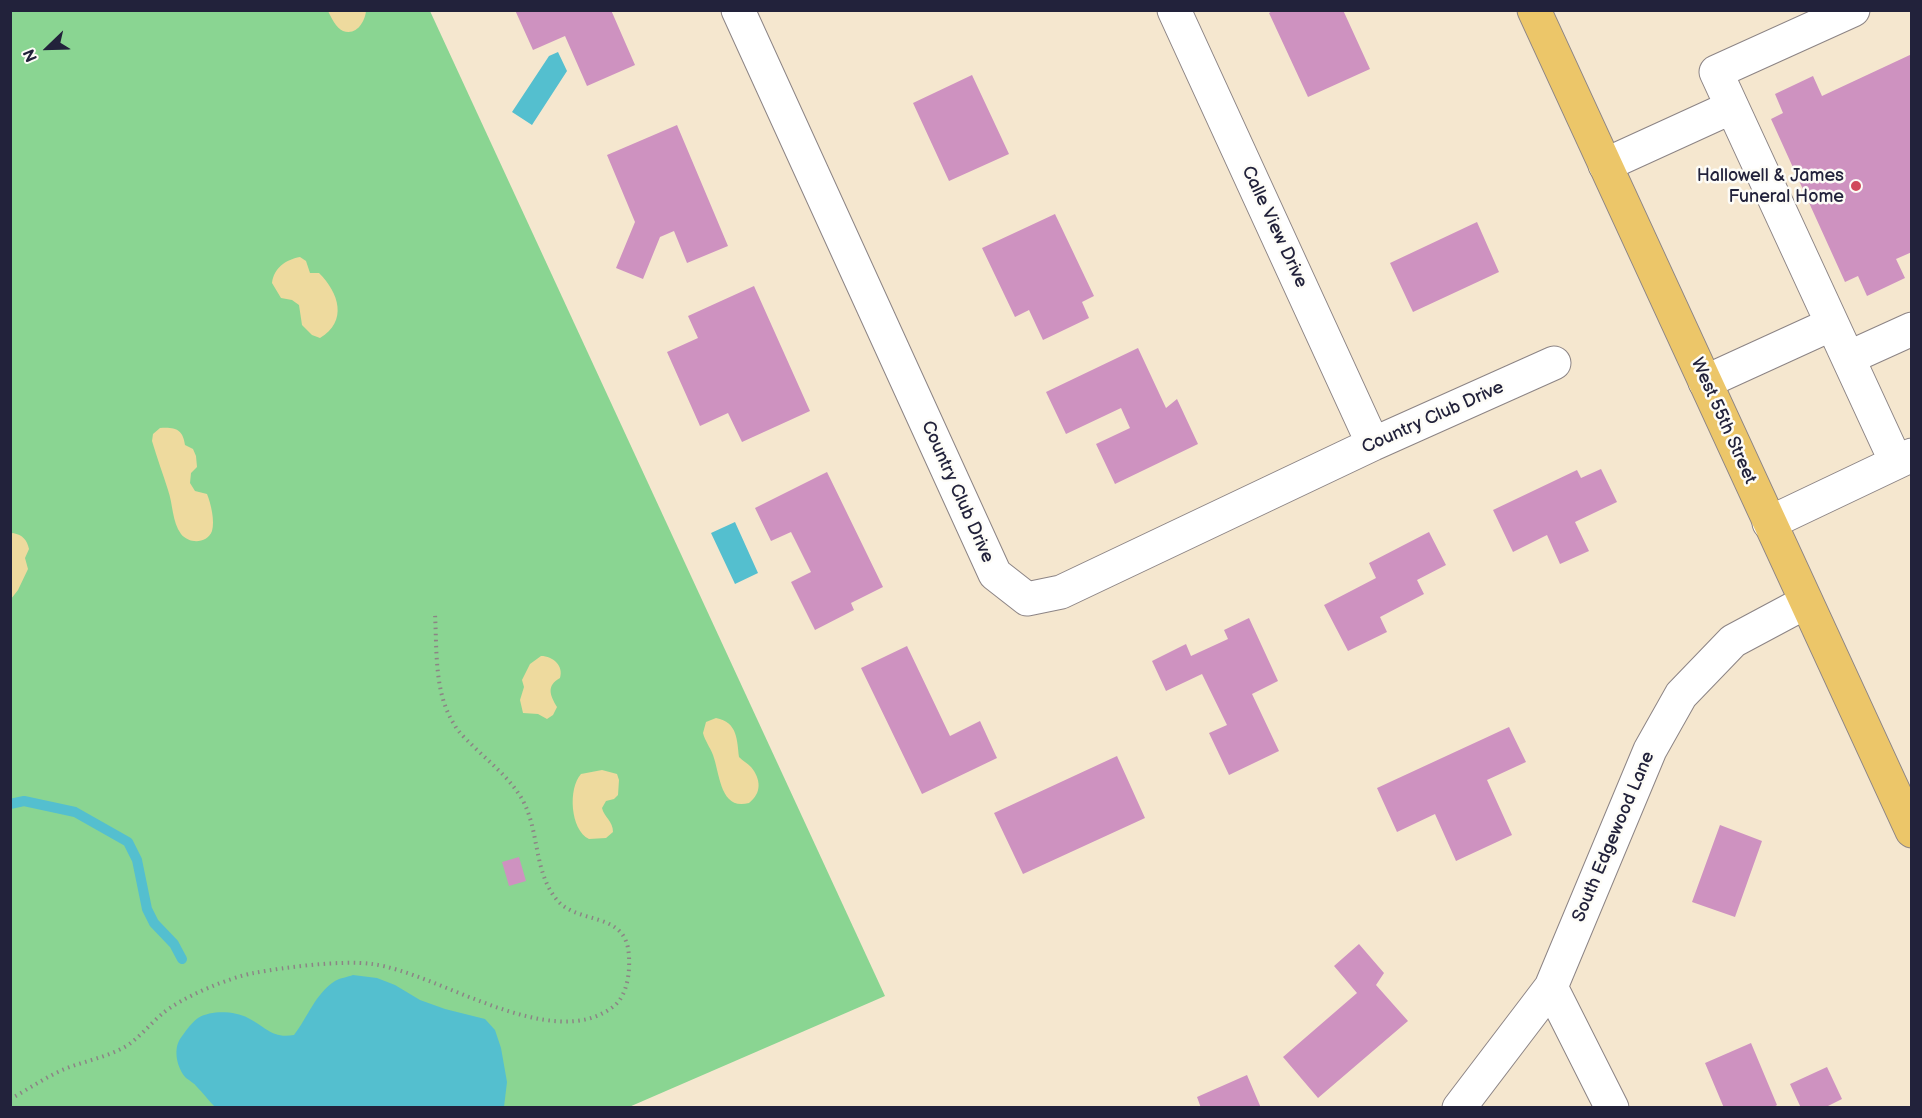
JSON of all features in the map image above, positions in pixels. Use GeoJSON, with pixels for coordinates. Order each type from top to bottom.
{"type":"FeatureCollection","features":[{"type":"Feature","properties":{"kind":"main road","name":"West 55th Street"},"geometry":{"type":"LineString","coordinates":[[1534,10],[1911,831]]}},
{"type":"Feature","properties":{"kind":"street","name":"Country Club Drive"},"geometry":{"type":"LineString","coordinates":[[738,10],[995,574],[1027,599],[1061,592],[1373,444],[1554,363]]}},
{"type":"Feature","properties":{"kind":"street","name":"Calle View Drive"},"geometry":{"type":"LineString","coordinates":[[1174,10],[1373,444]]}},
{"type":"Feature","properties":{"kind":"street"},"geometry":{"type":"LineString","coordinates":[[1769,523],[1904,459],[1848,358],[1716,72],[1853,10]]}},
{"type":"Feature","properties":{"kind":"street"},"geometry":{"type":"LineString","coordinates":[[1605,165],[1732,107]]}},
{"type":"Feature","properties":{"kind":"street"},"geometry":{"type":"LineString","coordinates":[[1705,382],[1832,324]]}},
{"type":"Feature","properties":{"kind":"street"},"geometry":{"type":"LineString","coordinates":[[1848,358],[1911,329]]}},
{"type":"Feature","properties":{"kind":"street","name":"South Edgewood Lane"},"geometry":{"type":"LineString","coordinates":[[1459,1107],[1551,987],[1650,750],[1681,695],[1733,641],[1806,602]]}},
{"type":"Feature","properties":{"kind":"street"},"geometry":{"type":"LineString","coordinates":[[1551,987],[1612,1107]]}},
{"type":"Feature","properties":{"kind":"path"},"geometry":{"type":"LineString","coordinates":[[10,1099],[60,1071],[108,1055],[128,1045],[178,1001],[251,973],[343,963],[373,964],[398,970],[515,1014],[572,1022],[608,1011],[621,1000],[626,986],[629,956],[627,941],[608,922],[569,911],[557,901],[540,867],[529,816],[522,800],[504,774],[454,726],[439,684],[435,614]]}},
{"type":"Feature","properties":{"kind":"green space"},"geometry":{"type":"Polygon","coordinates":[[[10,11],[430,11],[885,996],[629,1107],[11,1107],[10,11]]]}},
{"type":"Feature","properties":{"kind":"sand"},"geometry":{"type":"Polygon","coordinates":[[[328,11],[366,11],[359,27],[348,32],[338,27],[328,11]]]}},
{"type":"Feature","properties":{"kind":"sand"},"geometry":{"type":"Polygon","coordinates":[[[300,257],[306,261],[310,273],[319,273],[326,281],[335,298],[337,315],[334,323],[329,331],[320,338],[312,335],[302,325],[299,305],[292,300],[281,298],[272,283],[281,265],[300,257]]]}},
{"type":"Feature","properties":{"kind":"sand"},"geometry":{"type":"Polygon","coordinates":[[[160,428],[170,428],[180,432],[185,445],[193,449],[196,456],[197,467],[191,473],[190,483],[195,491],[207,494],[213,518],[210,535],[202,540],[193,541],[184,537],[176,524],[170,495],[152,441],[153,434],[160,428]]]}},
{"type":"Feature","properties":{"kind":"sand"},"geometry":{"type":"Polygon","coordinates":[[[10,534],[24,538],[29,549],[25,558],[28,569],[11,599],[10,534]]]}},
{"type":"Feature","properties":{"kind":"sand"},"geometry":{"type":"Polygon","coordinates":[[[541,656],[557,662],[561,674],[551,688],[557,707],[553,715],[547,719],[538,714],[523,713],[520,700],[524,687],[522,680],[530,664],[541,656]]]}},
{"type":"Feature","properties":{"kind":"sand"},"geometry":{"type":"Polygon","coordinates":[[[716,718],[723,720],[732,728],[737,739],[739,757],[751,767],[757,776],[758,790],[749,803],[732,802],[723,789],[713,755],[703,733],[706,722],[716,718]]]}},
{"type":"Feature","properties":{"kind":"sand"},"geometry":{"type":"Polygon","coordinates":[[[602,770],[617,774],[619,780],[618,795],[606,801],[602,808],[612,825],[613,832],[606,838],[589,839],[578,827],[575,818],[574,789],[581,774],[602,770]]]}},
{"type":"Feature","properties":{"kind":"water"},"geometry":{"type":"Polygon","coordinates":[[[558,52],[567,71],[532,125],[512,112],[549,56],[558,52]]]}},
{"type":"Feature","properties":{"kind":"water"},"geometry":{"type":"Polygon","coordinates":[[[735,522],[758,573],[735,584],[711,533],[735,522]]]}},
{"type":"Feature","properties":{"kind":"water"},"geometry":{"type":"Polygon","coordinates":[[[353,975],[377,978],[395,985],[420,1000],[485,1019],[495,1030],[501,1048],[507,1082],[504,1107],[215,1107],[183,1074],[177,1059],[178,1043],[198,1018],[223,1012],[236,1014],[248,1018],[275,1034],[294,1035],[322,992],[337,980],[353,975]]]}},
{"type":"Feature","properties":{"kind":"building"},"geometry":{"type":"Polygon","coordinates":[[[515,10],[611,10],[635,65],[587,86],[565,36],[533,50],[515,10]]]}},
{"type":"Feature","properties":{"kind":"building"},"geometry":{"type":"Polygon","coordinates":[[[1274,10],[1343,10],[1370,69],[1308,97],[1269,13],[1274,10]]]}},
{"type":"Feature","properties":{"kind":"building","name":"Hallowell & James Funeral Home"},"geometry":{"type":"Polygon","coordinates":[[[1912,54],[1912,252],[1896,259],[1905,278],[1867,296],[1858,276],[1845,282],[1771,119],[1783,113],[1775,94],[1813,76],[1822,96],[1912,54]]]}},
{"type":"Feature","properties":{"kind":"building"},"geometry":{"type":"Polygon","coordinates":[[[972,75],[1009,154],[949,181],[913,103],[972,75]]]}},
{"type":"Feature","properties":{"kind":"building"},"geometry":{"type":"Polygon","coordinates":[[[677,125],[728,246],[687,263],[674,231],[660,237],[643,279],[616,268],[635,222],[607,155],[677,125]]]}},
{"type":"Feature","properties":{"kind":"building"},"geometry":{"type":"Polygon","coordinates":[[[1055,214],[1094,296],[1082,302],[1089,318],[1043,340],[1029,310],[1015,317],[982,248],[1055,214]]]}},
{"type":"Feature","properties":{"kind":"building"},"geometry":{"type":"Polygon","coordinates":[[[1477,222],[1499,272],[1413,312],[1390,263],[1477,222]]]}},
{"type":"Feature","properties":{"kind":"building"},"geometry":{"type":"Polygon","coordinates":[[[754,286],[810,411],[742,442],[728,413],[700,426],[667,352],[698,338],[688,316],[754,286]]]}},
{"type":"Feature","properties":{"kind":"building"},"geometry":{"type":"Polygon","coordinates":[[[1138,348],[1166,408],[1177,399],[1198,444],[1115,484],[1096,444],[1130,428],[1121,408],[1066,434],[1046,392],[1138,348]]]}},
{"type":"Feature","properties":{"kind":"building"},"geometry":{"type":"Polygon","coordinates":[[[1601,469],[1617,502],[1575,522],[1589,551],[1560,564],[1547,535],[1513,552],[1493,510],[1577,470],[1581,478],[1601,469]]]}},
{"type":"Feature","properties":{"kind":"building"},"geometry":{"type":"Polygon","coordinates":[[[827,472],[883,587],[851,603],[854,610],[815,630],[791,582],[811,572],[791,532],[771,541],[755,508],[827,472]]]}},
{"type":"Feature","properties":{"kind":"building"},"geometry":{"type":"Polygon","coordinates":[[[1429,532],[1446,565],[1417,580],[1424,594],[1380,617],[1387,632],[1348,651],[1324,605],[1376,578],[1369,563],[1429,532]]]}},
{"type":"Feature","properties":{"kind":"building"},"geometry":{"type":"Polygon","coordinates":[[[1249,618],[1278,681],[1252,694],[1279,751],[1229,775],[1209,733],[1227,725],[1202,674],[1166,691],[1152,661],[1186,644],[1191,656],[1228,639],[1224,630],[1249,618]]]}},
{"type":"Feature","properties":{"kind":"building"},"geometry":{"type":"Polygon","coordinates":[[[907,646],[950,736],[980,721],[997,758],[922,794],[861,668],[907,646]]]}},
{"type":"Feature","properties":{"kind":"building"},"geometry":{"type":"Polygon","coordinates":[[[1509,727],[1526,762],[1487,780],[1512,835],[1456,861],[1435,814],[1397,832],[1377,788],[1509,727]]]}},
{"type":"Feature","properties":{"kind":"building"},"geometry":{"type":"Polygon","coordinates":[[[1117,756],[1145,818],[1023,874],[994,813],[1117,756]]]}},
{"type":"Feature","properties":{"kind":"building"},"geometry":{"type":"Polygon","coordinates":[[[1720,825],[1762,841],[1735,917],[1692,902],[1720,825]]]}},
{"type":"Feature","properties":{"kind":"building"},"geometry":{"type":"Polygon","coordinates":[[[519,857],[526,881],[509,886],[502,862],[519,857]]]}},
{"type":"Feature","properties":{"kind":"building"},"geometry":{"type":"Polygon","coordinates":[[[1359,944],[1384,973],[1376,985],[1408,1021],[1318,1098],[1283,1057],[1357,993],[1334,966],[1359,944]]]}},
{"type":"Feature","properties":{"kind":"building"},"geometry":{"type":"Polygon","coordinates":[[[1751,1043],[1777,1105],[1772,1108],[1724,1108],[1705,1063],[1751,1043]]]}},
{"type":"Feature","properties":{"kind":"building"},"geometry":{"type":"Polygon","coordinates":[[[1827,1067],[1842,1099],[1824,1108],[1801,1108],[1790,1084],[1827,1067]]]}},
{"type":"Feature","properties":{"kind":"building"},"geometry":{"type":"Polygon","coordinates":[[[1247,1075],[1261,1108],[1201,1108],[1197,1097],[1247,1075]]]}},
{"type":"Feature","properties":{"kind":"waterway"},"geometry":{"type":"LineString","coordinates":[[10,804],[24,801],[75,812],[128,842],[137,860],[147,909],[154,923],[174,944],[182,959]]}},
{"type":"Feature","properties":{"kind":"place","name":"Hallowell & James Funeral Home"},"geometry":{"type":"Point","coordinates":[1856,186]}}]}
